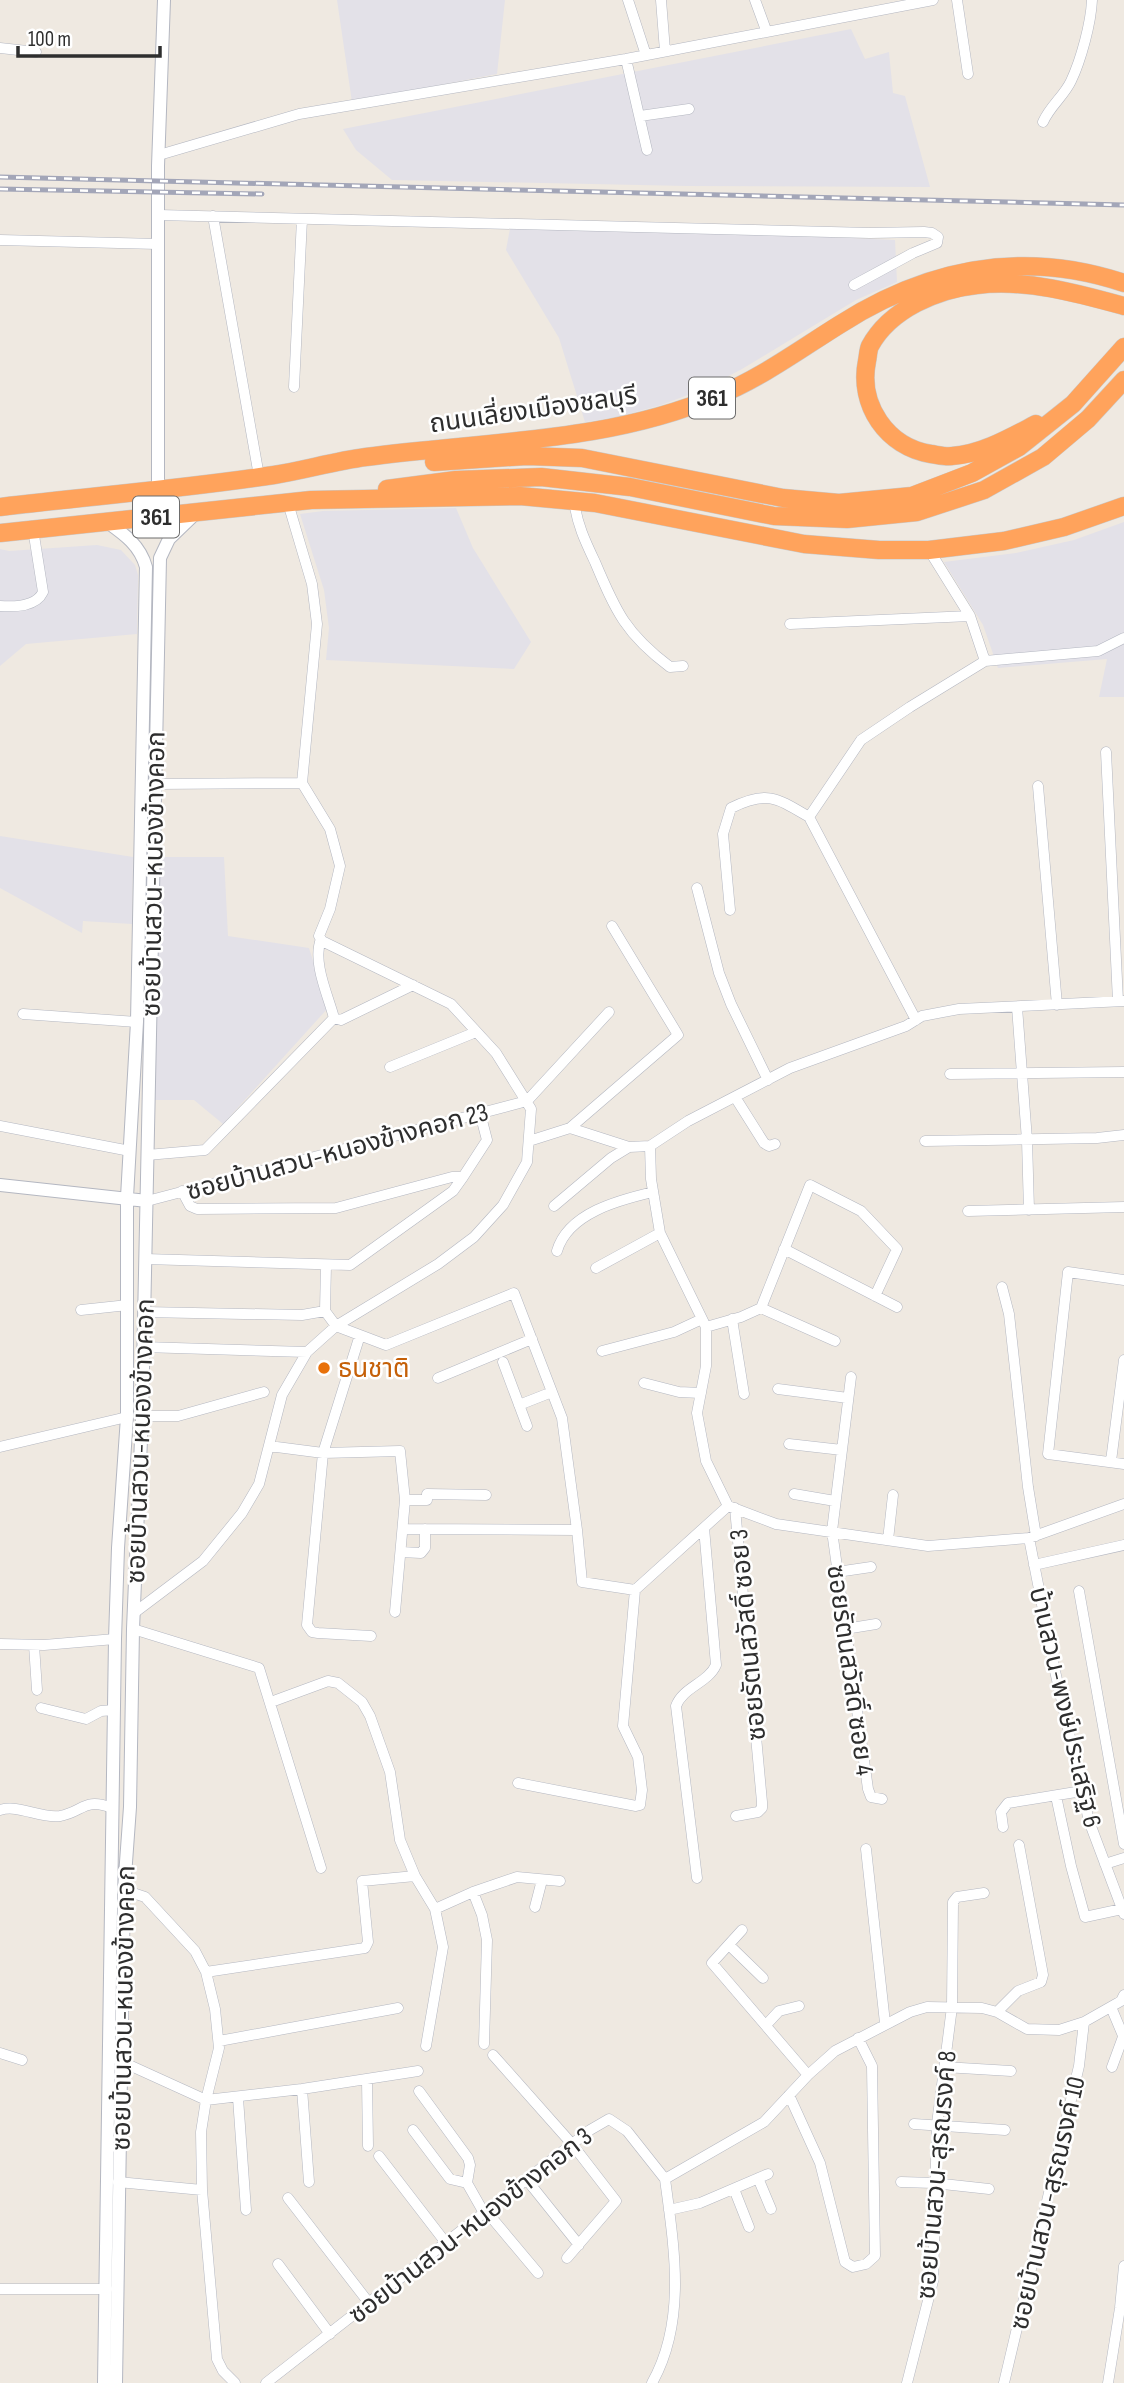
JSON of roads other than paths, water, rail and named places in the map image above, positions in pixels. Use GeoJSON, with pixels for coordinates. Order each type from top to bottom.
{"type":"FeatureCollection","features":[{"type":"Feature","properties":{"kind":"highway","name":"ถนนเลี่ยงเมืองชลบุรี"},"geometry":{"type":"LineString","coordinates":[[0,507],[266,476],[364,457],[625,426],[719,396],[884,299],[928,280],[984,267],[1054,267],[1124,283]]}},
{"type":"Feature","properties":{"kind":"highway"},"geometry":{"type":"LineString","coordinates":[[1073,404],[986,448],[951,457],[915,451],[889,435],[871,410],[863,379],[870,347],[891,321],[925,298],[977,285],[1029,285],[1078,293],[1124,306]]}},
{"type":"Feature","properties":{"kind":"highway"},"geometry":{"type":"LineString","coordinates":[[266,476],[513,456],[582,458],[783,498],[839,503],[912,496],[972,473],[1019,447],[1073,404],[1121,350]]}},
{"type":"Feature","properties":{"kind":"highway"},"geometry":{"type":"LineString","coordinates":[[312,500],[456,480],[541,477],[630,487],[774,516],[847,519],[917,512],[984,490],[1043,457],[1088,419],[1124,380]]}},
{"type":"Feature","properties":{"kind":"highway","name":"361"},"geometry":{"type":"LineString","coordinates":[[0,533],[312,500],[520,496],[574,501],[804,544],[879,550],[929,550],[1016,538],[1064,527],[1124,506]]}},
{"type":"Feature","properties":{"kind":"main road"},"geometry":{"type":"LineString","coordinates":[[158,488],[159,155],[164,0]]}},
{"type":"Feature","properties":{"kind":"main road","name":"ซอยบ้านสวน-หนองข้างคอก"},"geometry":{"type":"LineString","coordinates":[[104,2383],[114,2060],[133,1725],[133,1629],[142,1416],[160,558],[169,539],[196,513]]}},
{"type":"Feature","properties":{"kind":"main road","name":"ซอยบ้านสวน-หนองข้างคอก"},"geometry":{"type":"LineString","coordinates":[[107,522],[131,539],[143,556],[146,567],[137,1022],[127,1197],[127,1417],[118,1548],[112,1808],[118,2182],[116,2383]]}},
{"type":"Feature","properties":{"kind":"main road"},"geometry":{"type":"LineString","coordinates":[[0,1185],[146,1201]]}},
{"type":"Feature","properties":{"kind":"main road"},"geometry":{"type":"LineString","coordinates":[[114,1717],[133,1725]]}},
{"type":"Feature","properties":{"kind":"street"},"geometry":{"type":"LineString","coordinates":[[628,0],[646,55]]}},
{"type":"Feature","properties":{"kind":"street"},"geometry":{"type":"LineString","coordinates":[[661,0],[665,51]]}},
{"type":"Feature","properties":{"kind":"street"},"geometry":{"type":"LineString","coordinates":[[755,0],[766,30]]}},
{"type":"Feature","properties":{"kind":"street"},"geometry":{"type":"LineString","coordinates":[[159,155],[299,114],[626,59],[933,0]]}},
{"type":"Feature","properties":{"kind":"street"},"geometry":{"type":"LineString","coordinates":[[957,0],[968,74]]}},
{"type":"Feature","properties":{"kind":"street"},"geometry":{"type":"LineString","coordinates":[[1043,122],[1049,108],[1070,83],[1089,23],[1091,0]]}},
{"type":"Feature","properties":{"kind":"street"},"geometry":{"type":"LineString","coordinates":[[0,48],[36,52]]}},
{"type":"Feature","properties":{"kind":"street"},"geometry":{"type":"LineString","coordinates":[[626,59],[647,150]]}},
{"type":"Feature","properties":{"kind":"street"},"geometry":{"type":"LineString","coordinates":[[640,116],[690,109]]}},
{"type":"Feature","properties":{"kind":"street"},"geometry":{"type":"LineString","coordinates":[[159,215],[870,233],[923,232],[938,237],[937,243],[854,285]]}},
{"type":"Feature","properties":{"kind":"street"},"geometry":{"type":"LineString","coordinates":[[213,216],[266,476]]}},
{"type":"Feature","properties":{"kind":"street"},"geometry":{"type":"LineString","coordinates":[[294,387],[302,219]]}},
{"type":"Feature","properties":{"kind":"street"},"geometry":{"type":"LineString","coordinates":[[0,240],[158,244]]}},
{"type":"Feature","properties":{"kind":"street"},"geometry":{"type":"LineString","coordinates":[[574,501],[583,540],[607,595],[624,624],[670,667],[683,666]]}},
{"type":"Feature","properties":{"kind":"street"},"geometry":{"type":"LineString","coordinates":[[288,503],[312,584],[317,624],[302,783],[330,828],[340,866],[330,909],[321,928],[324,941]]}},
{"type":"Feature","properties":{"kind":"street"},"geometry":{"type":"LineString","coordinates":[[0,606],[32,603],[42,597],[33,529]]}},
{"type":"Feature","properties":{"kind":"street"},"geometry":{"type":"LineString","coordinates":[[929,550],[970,616],[985,661]]}},
{"type":"Feature","properties":{"kind":"street"},"geometry":{"type":"LineString","coordinates":[[790,624],[970,616]]}},
{"type":"Feature","properties":{"kind":"street"},"geometry":{"type":"LineString","coordinates":[[809,817],[861,740],[985,661],[1098,651],[1124,638]]}},
{"type":"Feature","properties":{"kind":"street"},"geometry":{"type":"LineString","coordinates":[[570,1128],[629,1147],[650,1146],[688,1121],[790,1068],[906,1026],[922,1016],[959,1009],[1121,1001],[1106,752]]}},
{"type":"Feature","properties":{"kind":"street"},"geometry":{"type":"LineString","coordinates":[[155,784],[302,783]]}},
{"type":"Feature","properties":{"kind":"street"},"geometry":{"type":"LineString","coordinates":[[1038,786],[1057,1005]]}},
{"type":"Feature","properties":{"kind":"street"},"geometry":{"type":"LineString","coordinates":[[730,910],[723,834],[731,808],[751,798],[778,799],[809,817],[916,1020]]}},
{"type":"Feature","properties":{"kind":"street"},"geometry":{"type":"LineString","coordinates":[[696,888],[719,973],[768,1080]]}},
{"type":"Feature","properties":{"kind":"street"},"geometry":{"type":"LineString","coordinates":[[528,1141],[570,1128],[678,1035],[612,926]]}},
{"type":"Feature","properties":{"kind":"street"},"geometry":{"type":"LineString","coordinates":[[134,1614],[203,1561],[234,1522],[259,1484],[282,1395],[307,1352],[336,1326],[438,1264],[474,1237],[503,1205],[527,1162],[531,1109],[496,1053],[451,1004],[324,941]]}},
{"type":"Feature","properties":{"kind":"street"},"geometry":{"type":"LineString","coordinates":[[324,941],[318,946],[318,957],[334,1018]]}},
{"type":"Feature","properties":{"kind":"street"},"geometry":{"type":"LineString","coordinates":[[334,1018],[341,1020],[413,985]]}},
{"type":"Feature","properties":{"kind":"street"},"geometry":{"type":"LineString","coordinates":[[1017,1007],[1027,1140],[1029,1210]]}},
{"type":"Feature","properties":{"kind":"street"},"geometry":{"type":"LineString","coordinates":[[527,1101],[609,1012]]}},
{"type":"Feature","properties":{"kind":"street"},"geometry":{"type":"LineString","coordinates":[[23,1014],[137,1022]]}},
{"type":"Feature","properties":{"kind":"street"},"geometry":{"type":"LineString","coordinates":[[148,1155],[205,1150],[334,1018]]}},
{"type":"Feature","properties":{"kind":"street"},"geometry":{"type":"LineString","coordinates":[[390,1067],[476,1032]]}},
{"type":"Feature","properties":{"kind":"street"},"geometry":{"type":"LineString","coordinates":[[950,1074],[1124,1072]]}},
{"type":"Feature","properties":{"kind":"street"},"geometry":{"type":"LineString","coordinates":[[735,1097],[764,1143],[769,1146],[775,1144]]}},
{"type":"Feature","properties":{"kind":"street","name":"ซอยบ้านสวน-หนองข้างคอก 23"},"geometry":{"type":"LineString","coordinates":[[146,1201],[527,1101]]}},
{"type":"Feature","properties":{"kind":"street"},"geometry":{"type":"LineString","coordinates":[[145,1259],[350,1265],[453,1191],[487,1140],[480,1113]]}},
{"type":"Feature","properties":{"kind":"street"},"geometry":{"type":"LineString","coordinates":[[0,1126],[130,1150]]}},
{"type":"Feature","properties":{"kind":"street"},"geometry":{"type":"LineString","coordinates":[[925,1141],[1124,1135]]}},
{"type":"Feature","properties":{"kind":"street"},"geometry":{"type":"LineString","coordinates":[[650,1146],[653,1192],[660,1233],[704,1323],[706,1366],[697,1413],[706,1461],[732,1507],[776,1524],[928,1546],[1032,1537],[1124,1504]]}},
{"type":"Feature","properties":{"kind":"street"},"geometry":{"type":"LineString","coordinates":[[554,1206],[611,1158],[629,1147]]}},
{"type":"Feature","properties":{"kind":"street"},"geometry":{"type":"LineString","coordinates":[[182,1191],[190,1206],[197,1209],[336,1208],[452,1177],[463,1177]]}},
{"type":"Feature","properties":{"kind":"street"},"geometry":{"type":"LineString","coordinates":[[602,1351],[704,1323],[732,1320],[761,1308],[810,1185],[861,1211],[897,1250],[874,1296]]}},
{"type":"Feature","properties":{"kind":"street"},"geometry":{"type":"LineString","coordinates":[[557,1251],[561,1240],[583,1219],[623,1199],[653,1192]]}},
{"type":"Feature","properties":{"kind":"street"},"geometry":{"type":"LineString","coordinates":[[968,1212],[1124,1208]]}},
{"type":"Feature","properties":{"kind":"street"},"geometry":{"type":"LineString","coordinates":[[596,1268],[660,1233]]}},
{"type":"Feature","properties":{"kind":"street"},"geometry":{"type":"LineString","coordinates":[[784,1249],[897,1307]]}},
{"type":"Feature","properties":{"kind":"street"},"geometry":{"type":"LineString","coordinates":[[326,1265],[325,1311],[336,1326],[386,1345],[514,1293],[562,1418],[582,1583],[635,1590]]}},
{"type":"Feature","properties":{"kind":"street"},"geometry":{"type":"LineString","coordinates":[[1124,1280],[1068,1272],[1048,1454],[1124,1464]]}},
{"type":"Feature","properties":{"kind":"street","name":"บ้านสวน-พงษ์ประเสริฐ 6"},"geometry":{"type":"LineString","coordinates":[[1002,1287],[1009,1314],[1034,1565],[1089,1821],[1123,1912]]}},
{"type":"Feature","properties":{"kind":"street"},"geometry":{"type":"LineString","coordinates":[[80,1310],[128,1305]]}},
{"type":"Feature","properties":{"kind":"street"},"geometry":{"type":"LineString","coordinates":[[761,1308],[835,1341]]}},
{"type":"Feature","properties":{"kind":"street"},"geometry":{"type":"LineString","coordinates":[[144,1312],[302,1315],[325,1311]]}},
{"type":"Feature","properties":{"kind":"street"},"geometry":{"type":"LineString","coordinates":[[732,1320],[744,1394]]}},
{"type":"Feature","properties":{"kind":"street"},"geometry":{"type":"LineString","coordinates":[[360,1335],[323,1453],[307,1625],[318,1633],[371,1636]]}},
{"type":"Feature","properties":{"kind":"street"},"geometry":{"type":"LineString","coordinates":[[438,1378],[532,1339]]}},
{"type":"Feature","properties":{"kind":"street"},"geometry":{"type":"LineString","coordinates":[[143,1347],[307,1352]]}},
{"type":"Feature","properties":{"kind":"street"},"geometry":{"type":"LineString","coordinates":[[1111,1461],[1124,1360]]}},
{"type":"Feature","properties":{"kind":"street"},"geometry":{"type":"LineString","coordinates":[[503,1362],[527,1426]]}},
{"type":"Feature","properties":{"kind":"street","name":"ซอยรัตนสวัสดิ์ ซอย 4"},"geometry":{"type":"LineString","coordinates":[[850,1377],[832,1531],[868,1789],[871,1797],[882,1799]]}},
{"type":"Feature","properties":{"kind":"street"},"geometry":{"type":"LineString","coordinates":[[644,1383],[679,1392],[701,1393]]}},
{"type":"Feature","properties":{"kind":"street"},"geometry":{"type":"LineString","coordinates":[[778,1389],[848,1398]]}},
{"type":"Feature","properties":{"kind":"street"},"geometry":{"type":"LineString","coordinates":[[142,1416],[178,1416],[264,1392]]}},
{"type":"Feature","properties":{"kind":"street"},"geometry":{"type":"LineString","coordinates":[[519,1405],[552,1392]]}},
{"type":"Feature","properties":{"kind":"street"},"geometry":{"type":"LineString","coordinates":[[0,1447],[127,1417]]}},
{"type":"Feature","properties":{"kind":"street"},"geometry":{"type":"LineString","coordinates":[[789,1444],[842,1450]]}},
{"type":"Feature","properties":{"kind":"street"},"geometry":{"type":"LineString","coordinates":[[269,1446],[323,1453],[400,1451],[405,1500],[395,1612]]}},
{"type":"Feature","properties":{"kind":"street"},"geometry":{"type":"LineString","coordinates":[[405,1500],[427,1500],[427,1494],[486,1495]]}},
{"type":"Feature","properties":{"kind":"street"},"geometry":{"type":"LineString","coordinates":[[794,1494],[835,1501]]}},
{"type":"Feature","properties":{"kind":"street"},"geometry":{"type":"LineString","coordinates":[[888,1541],[893,1495]]}},
{"type":"Feature","properties":{"kind":"street"},"geometry":{"type":"LineString","coordinates":[[518,1783],[640,1805],[642,1790],[638,1757],[623,1726],[635,1590],[704,1528],[732,1507]]}},
{"type":"Feature","properties":{"kind":"street","name":"ซอยรัตนสวัสดิ์ ซอย 3"},"geometry":{"type":"LineString","coordinates":[[732,1507],[760,1763],[762,1808],[758,1812],[736,1816]]}},
{"type":"Feature","properties":{"kind":"street"},"geometry":{"type":"LineString","coordinates":[[696,1878],[676,1706],[680,1697],[712,1672],[716,1665],[704,1528]]}},
{"type":"Feature","properties":{"kind":"street"},"geometry":{"type":"LineString","coordinates":[[402,1529],[577,1530]]}},
{"type":"Feature","properties":{"kind":"street"},"geometry":{"type":"LineString","coordinates":[[401,1552],[421,1553],[425,1548],[425,1529]]}},
{"type":"Feature","properties":{"kind":"street"},"geometry":{"type":"LineString","coordinates":[[1034,1565],[1124,1545]]}},
{"type":"Feature","properties":{"kind":"street"},"geometry":{"type":"LineString","coordinates":[[838,1572],[870,1567]]}},
{"type":"Feature","properties":{"kind":"street"},"geometry":{"type":"LineString","coordinates":[[1079,1591],[1124,1844]]}},
{"type":"Feature","properties":{"kind":"street"},"geometry":{"type":"LineString","coordinates":[[845,1629],[876,1624]]}},
{"type":"Feature","properties":{"kind":"street"},"geometry":{"type":"LineString","coordinates":[[133,1629],[259,1668],[321,1868]]}},
{"type":"Feature","properties":{"kind":"street"},"geometry":{"type":"LineString","coordinates":[[0,1644],[34,1645],[116,1639]]}},
{"type":"Feature","properties":{"kind":"street"},"geometry":{"type":"LineString","coordinates":[[34,1645],[37,1690]]}},
{"type":"Feature","properties":{"kind":"street"},"geometry":{"type":"LineString","coordinates":[[271,1702],[328,1681],[338,1683],[362,1702],[370,1716],[390,1772],[400,1840],[415,1876],[435,1909],[443,1947],[426,2046]]}},
{"type":"Feature","properties":{"kind":"street"},"geometry":{"type":"LineString","coordinates":[[41,1707],[86,1719],[100,1711],[114,1717]]}},
{"type":"Feature","properties":{"kind":"street"},"geometry":{"type":"LineString","coordinates":[[1003,1827],[1001,1812],[1008,1803],[1082,1791]]}},
{"type":"Feature","properties":{"kind":"street"},"geometry":{"type":"LineString","coordinates":[[1056,1796],[1085,1917],[1123,1912]]}},
{"type":"Feature","properties":{"kind":"street"},"geometry":{"type":"LineString","coordinates":[[0,1810],[9,1807],[59,1816],[85,1804],[101,1803],[112,1808]]}},
{"type":"Feature","properties":{"kind":"street"},"geometry":{"type":"LineString","coordinates":[[997,2012],[1018,1991],[1041,1982],[1043,1975],[1019,1845]]}},
{"type":"Feature","properties":{"kind":"street"},"geometry":{"type":"LineString","coordinates":[[866,1849],[885,2023]]}},
{"type":"Feature","properties":{"kind":"street"},"geometry":{"type":"LineString","coordinates":[[1105,1864],[1124,1858]]}},
{"type":"Feature","properties":{"kind":"street"},"geometry":{"type":"LineString","coordinates":[[206,1972],[365,1948],[368,1942],[362,1881],[415,1876]]}},
{"type":"Feature","properties":{"kind":"street"},"geometry":{"type":"LineString","coordinates":[[435,1909],[517,1877],[560,1881]]}},
{"type":"Feature","properties":{"kind":"street"},"geometry":{"type":"LineString","coordinates":[[535,1907],[542,1880]]}},
{"type":"Feature","properties":{"kind":"street"},"geometry":{"type":"LineString","coordinates":[[124,1890],[145,1898],[187,1942],[206,1972],[215,2010],[219,2048],[201,2132],[202,2190],[217,2359],[223,2371],[235,2383]]}},
{"type":"Feature","properties":{"kind":"street"},"geometry":{"type":"LineString","coordinates":[[473,1892],[482,1915],[486,1940],[484,2044]]}},
{"type":"Feature","properties":{"kind":"street","name":"ซอยบ้านสวน-สุรณรงค์ 8"},"geometry":{"type":"LineString","coordinates":[[907,2383],[933,2281],[937,2124],[952,2007],[953,1902],[957,1897],[984,1893]]}},
{"type":"Feature","properties":{"kind":"street"},"geometry":{"type":"LineString","coordinates":[[742,1930],[712,1963],[808,2075]]}},
{"type":"Feature","properties":{"kind":"street"},"geometry":{"type":"LineString","coordinates":[[729,1945],[763,1978]]}},
{"type":"Feature","properties":{"kind":"street"},"geometry":{"type":"LineString","coordinates":[[652,2383],[663,2365],[676,2312],[665,2179],[764,2122],[808,2075],[835,2051],[910,2011],[928,2007],[982,2008],[997,2012],[1027,2029],[1059,2030],[1084,2022],[1121,2001],[1124,1995]]}},
{"type":"Feature","properties":{"kind":"street"},"geometry":{"type":"LineString","coordinates":[[766,2025],[779,2011],[799,2006]]}},
{"type":"Feature","properties":{"kind":"street"},"geometry":{"type":"LineString","coordinates":[[1111,2007],[1124,2038],[1112,2067]]}},
{"type":"Feature","properties":{"kind":"street"},"geometry":{"type":"LineString","coordinates":[[219,2040],[398,2008]]}},
{"type":"Feature","properties":{"kind":"street","name":"ซอยบ้านสวน-สุรณรงค์ 10"},"geometry":{"type":"LineString","coordinates":[[1004,2383],[1079,2066],[1084,2022]]}},
{"type":"Feature","properties":{"kind":"street"},"geometry":{"type":"LineString","coordinates":[[789,2095],[820,2163],[845,2262],[853,2267],[866,2264],[875,2256],[872,2066],[858,2038]]}},
{"type":"Feature","properties":{"kind":"street"},"geometry":{"type":"LineString","coordinates":[[0,2053],[22,2060]]}},
{"type":"Feature","properties":{"kind":"street"},"geometry":{"type":"LineString","coordinates":[[493,2055],[572,2144],[616,2201],[567,2258]]}},
{"type":"Feature","properties":{"kind":"street"},"geometry":{"type":"LineString","coordinates":[[114,2060],[206,2100],[238,2098],[418,2071]]}},
{"type":"Feature","properties":{"kind":"street"},"geometry":{"type":"LineString","coordinates":[[944,2067],[1011,2071]]}},
{"type":"Feature","properties":{"kind":"street"},"geometry":{"type":"LineString","coordinates":[[367,2080],[368,2146]]}},
{"type":"Feature","properties":{"kind":"street"},"geometry":{"type":"LineString","coordinates":[[302,2089],[309,2182]]}},
{"type":"Feature","properties":{"kind":"street"},"geometry":{"type":"LineString","coordinates":[[419,2091],[468,2158],[470,2165],[467,2183],[485,2212],[538,2273]]}},
{"type":"Feature","properties":{"kind":"street"},"geometry":{"type":"LineString","coordinates":[[238,2098],[246,2210]]}},
{"type":"Feature","properties":{"kind":"street","name":"ซอยบ้านสวน-หนองข้างคอก 3"},"geometry":{"type":"LineString","coordinates":[[266,2383],[572,2144],[609,2119],[627,2131],[665,2179]]}},
{"type":"Feature","properties":{"kind":"street"},"geometry":{"type":"LineString","coordinates":[[914,2124],[1005,2130]]}},
{"type":"Feature","properties":{"kind":"street"},"geometry":{"type":"LineString","coordinates":[[413,2130],[450,2179],[467,2183]]}},
{"type":"Feature","properties":{"kind":"street"},"geometry":{"type":"LineString","coordinates":[[379,2156],[446,2243]]}},
{"type":"Feature","properties":{"kind":"street"},"geometry":{"type":"LineString","coordinates":[[669,2210],[700,2203],[763,2176],[771,2209]]}},
{"type":"Feature","properties":{"kind":"street"},"geometry":{"type":"LineString","coordinates":[[527,2180],[579,2245]]}},
{"type":"Feature","properties":{"kind":"street"},"geometry":{"type":"LineString","coordinates":[[118,2182],[202,2190]]}},
{"type":"Feature","properties":{"kind":"street"},"geometry":{"type":"LineString","coordinates":[[901,2182],[989,2189]]}},
{"type":"Feature","properties":{"kind":"street"},"geometry":{"type":"LineString","coordinates":[[734,2189],[749,2227]]}},
{"type":"Feature","properties":{"kind":"street"},"geometry":{"type":"LineString","coordinates":[[288,2198],[369,2303]]}},
{"type":"Feature","properties":{"kind":"street"},"geometry":{"type":"LineString","coordinates":[[278,2264],[330,2334]]}},
{"type":"Feature","properties":{"kind":"street"},"geometry":{"type":"LineString","coordinates":[[1108,2383],[1124,2266]]}},
{"type":"Feature","properties":{"kind":"street"},"geometry":{"type":"LineString","coordinates":[[0,2289],[107,2289]]}},
{"type":"Feature","properties":{"kind":"railway"},"geometry":{"type":"LineString","coordinates":[[0,177],[1124,205]]}},
{"type":"Feature","properties":{"kind":"railway"},"geometry":{"type":"LineString","coordinates":[[0,189],[262,194]]}},
{"type":"Feature","properties":{"kind":"place","name":"ธนชาติ"},"geometry":{"type":"Point","coordinates":[324,1368]}}]}
